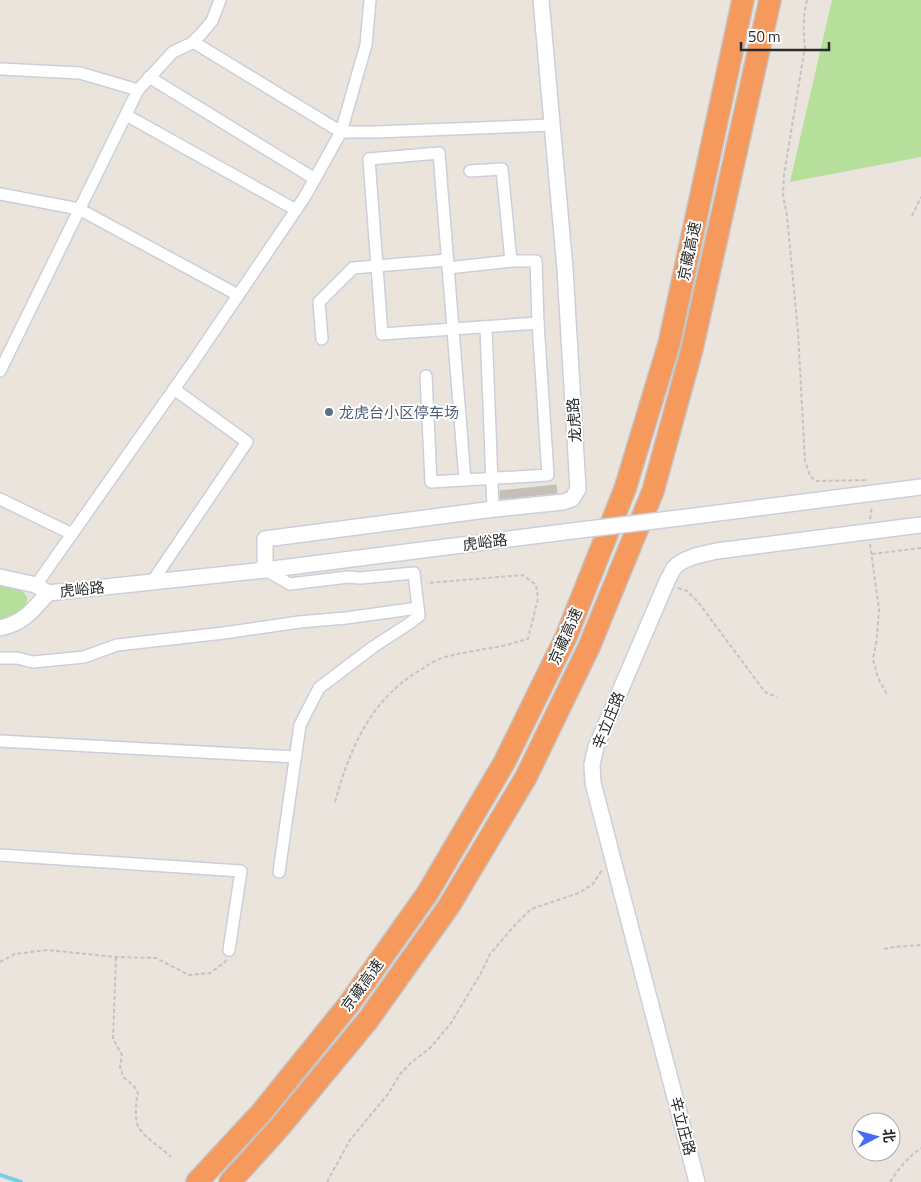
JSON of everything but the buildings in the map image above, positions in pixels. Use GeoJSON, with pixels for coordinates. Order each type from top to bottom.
{"type":"FeatureCollection","features":[{"type":"Feature","properties":{"kind":"highway","name":"京藏高速"},"geometry":{"type":"LineString","coordinates":[[197,1182],[261,1114],[343,1012],[427,894],[504,763],[566,637],[625,490],[669,344],[743,0]]}},
{"type":"Feature","properties":{"kind":"highway","name":"京藏高速"},"geometry":{"type":"LineString","coordinates":[[230,1182],[278,1129],[368,1020],[449,906],[526,777],[589,647],[653,491],[692,349],[770,0]]}},
{"type":"Feature","properties":{"kind":"street"},"geometry":{"type":"LineString","coordinates":[[0,371],[138,90],[173,52],[192,43],[212,21],[220,0]]}},
{"type":"Feature","properties":{"kind":"street"},"geometry":{"type":"LineString","coordinates":[[0,628],[6,627],[27,616],[72,534],[174,389],[296,210],[315,179],[341,132],[366,45],[370,0]]}},
{"type":"Feature","properties":{"kind":"street","name":"龙虎路"},"geometry":{"type":"LineString","coordinates":[[265,570],[265,540],[563,502],[572,499],[578,489],[564,269],[541,0]]}},
{"type":"Feature","properties":{"kind":"street"},"geometry":{"type":"LineString","coordinates":[[192,43],[195,43],[341,132],[551,125]]}},
{"type":"Feature","properties":{"kind":"street"},"geometry":{"type":"LineString","coordinates":[[0,69],[80,73],[138,90]]}},
{"type":"Feature","properties":{"kind":"street"},"geometry":{"type":"LineString","coordinates":[[149,77],[315,179]]}},
{"type":"Feature","properties":{"kind":"street"},"geometry":{"type":"LineString","coordinates":[[126,115],[296,210]]}},
{"type":"Feature","properties":{"kind":"street"},"geometry":{"type":"LineString","coordinates":[[465,480],[453,329],[448,264],[439,153],[369,159],[382,334],[453,329],[486,327],[538,323]]}},
{"type":"Feature","properties":{"kind":"street"},"geometry":{"type":"LineString","coordinates":[[470,171],[502,169],[511,261]]}},
{"type":"Feature","properties":{"kind":"street"},"geometry":{"type":"LineString","coordinates":[[0,194],[79,210],[238,295]]}},
{"type":"Feature","properties":{"kind":"street"},"geometry":{"type":"LineString","coordinates":[[322,339],[319,302],[353,268],[536,260],[538,323],[548,475],[431,482],[426,376]]}},
{"type":"Feature","properties":{"kind":"street"},"geometry":{"type":"LineString","coordinates":[[486,327],[493,510]]}},
{"type":"Feature","properties":{"kind":"street"},"geometry":{"type":"LineString","coordinates":[[152,582],[246,442],[174,389]]}},
{"type":"Feature","properties":{"kind":"street","name":"虎峪路"},"geometry":{"type":"LineString","coordinates":[[42,589],[152,582],[265,570],[921,487]]}},
{"type":"Feature","properties":{"kind":"street"},"geometry":{"type":"LineString","coordinates":[[0,499],[72,534]]}},
{"type":"Feature","properties":{"kind":"street","name":"辛立庄路"},"geometry":{"type":"LineString","coordinates":[[698,1182],[594,783],[592,764],[596,747],[666,584],[675,568],[685,561],[717,551],[921,525]]}},
{"type":"Feature","properties":{"kind":"street"},"geometry":{"type":"LineString","coordinates":[[265,570],[290,584],[348,577],[360,578],[414,573],[419,616],[373,647],[319,688],[300,725],[279,872]]}},
{"type":"Feature","properties":{"kind":"street"},"geometry":{"type":"LineString","coordinates":[[0,576],[42,589]]}},
{"type":"Feature","properties":{"kind":"street"},"geometry":{"type":"LineString","coordinates":[[0,658],[16,658],[33,662],[84,657],[117,645],[418,608]]}},
{"type":"Feature","properties":{"kind":"street"},"geometry":{"type":"LineString","coordinates":[[0,741],[295,757]]}},
{"type":"Feature","properties":{"kind":"street"},"geometry":{"type":"LineString","coordinates":[[0,855],[241,871],[229,950]]}},
{"type":"Feature","properties":{"kind":"path"},"geometry":{"type":"LineString","coordinates":[[807,0],[803,33],[805,47],[784,175],[783,195],[798,332],[805,461],[810,476],[816,481],[866,479],[875,481],[869,532],[879,609],[873,659],[878,678],[888,696]]}},
{"type":"Feature","properties":{"kind":"path"},"geometry":{"type":"LineString","coordinates":[[912,216],[921,197]]}},
{"type":"Feature","properties":{"kind":"path"},"geometry":{"type":"LineString","coordinates":[[872,554],[921,548]]}},
{"type":"Feature","properties":{"kind":"path"},"geometry":{"type":"LineString","coordinates":[[335,802],[342,775],[364,726],[385,697],[410,676],[440,658],[528,639],[538,598],[536,585],[523,575],[415,584]]}},
{"type":"Feature","properties":{"kind":"path"},"geometry":{"type":"LineString","coordinates":[[666,584],[687,591],[698,602],[765,692],[777,697]]}},
{"type":"Feature","properties":{"kind":"path"},"geometry":{"type":"LineString","coordinates":[[327,1182],[350,1140],[388,1094],[400,1074],[431,1047],[451,1023],[481,973],[490,954],[515,925],[531,909],[579,892],[593,884],[604,866],[613,861]]}},
{"type":"Feature","properties":{"kind":"path"},"geometry":{"type":"LineString","coordinates":[[884,949],[921,945]]}},
{"type":"Feature","properties":{"kind":"path"},"geometry":{"type":"LineString","coordinates":[[0,962],[15,954],[47,950],[116,957],[156,958],[189,975],[210,973],[225,962],[229,950]]}},
{"type":"Feature","properties":{"kind":"path"},"geometry":{"type":"LineString","coordinates":[[116,957],[113,1039],[122,1055],[120,1067],[123,1077],[134,1086],[138,1093],[136,1121],[139,1128],[171,1157]]}},
{"type":"Feature","properties":{"kind":"path"},"geometry":{"type":"LineString","coordinates":[[890,1182],[896,1172],[913,1153],[921,1148]]}},
{"type":"Feature","properties":{"kind":"green space"},"geometry":{"type":"Polygon","coordinates":[[[832,0],[921,0],[921,157],[790,182],[832,0]]]}},
{"type":"Feature","properties":{"kind":"green space"},"geometry":{"type":"Polygon","coordinates":[[[0,582],[21,589],[27,597],[27,601],[22,612],[0,623],[0,582]]]}},
{"type":"Feature","properties":{"kind":"waterway"},"geometry":{"type":"LineString","coordinates":[[0,1175],[21,1182]]}},
{"type":"Feature","properties":{"kind":"place","name":"龙虎台小区停车场"},"geometry":{"type":"Point","coordinates":[329,412]}}]}
